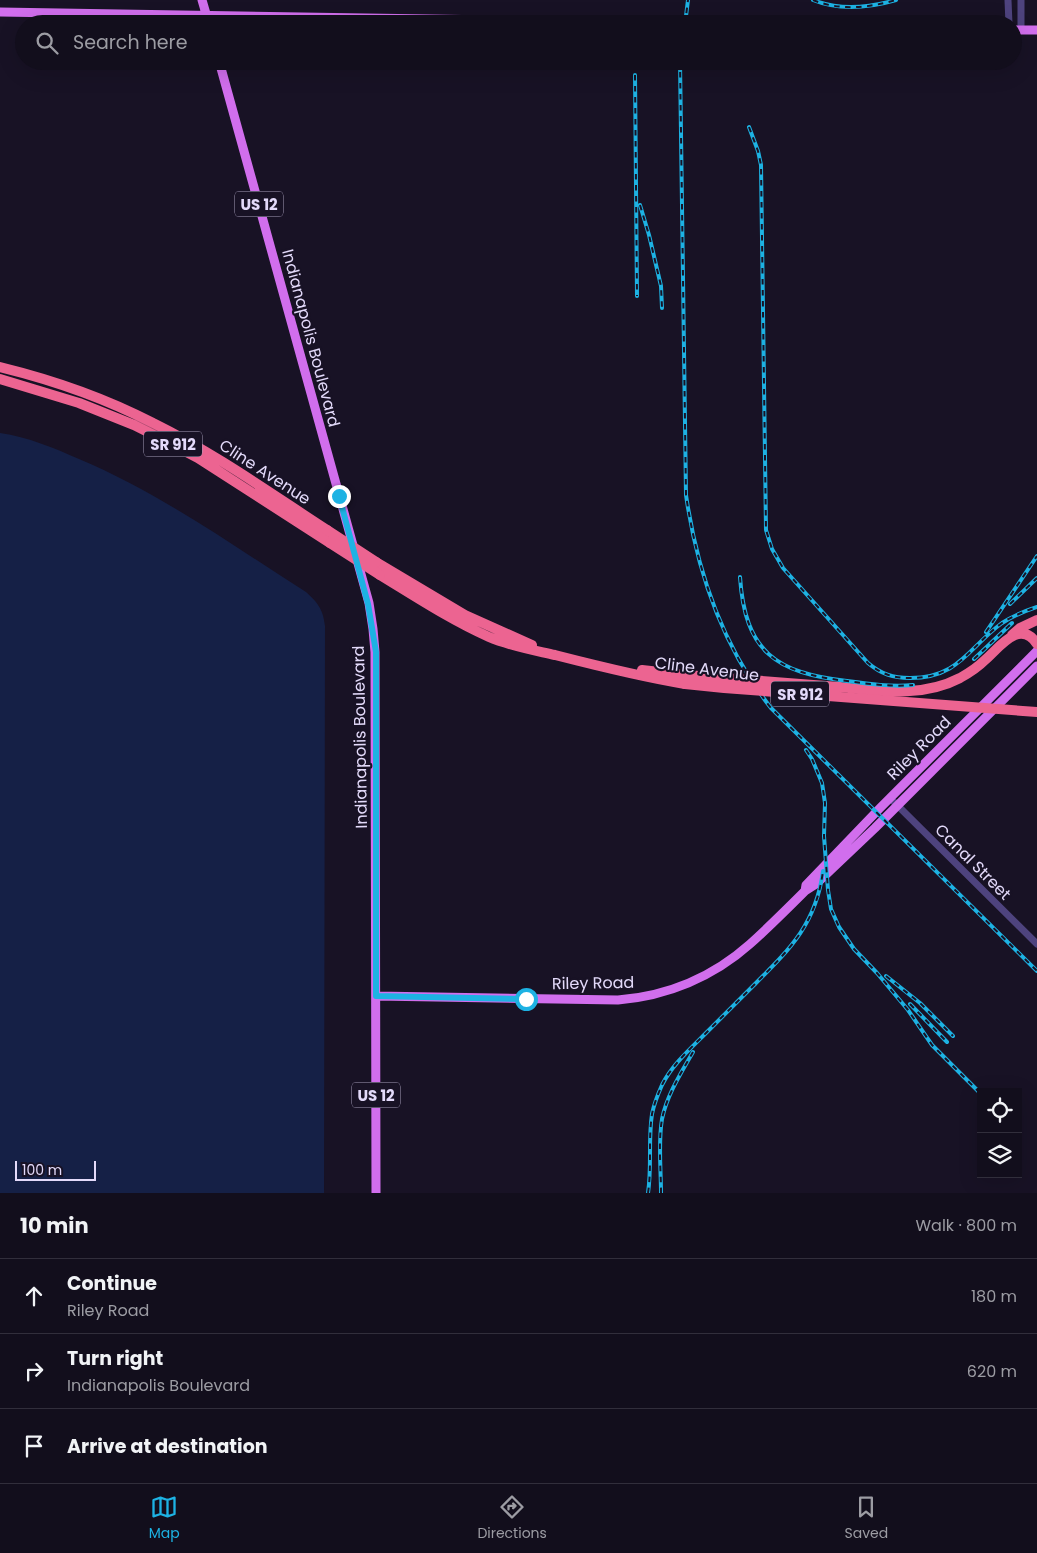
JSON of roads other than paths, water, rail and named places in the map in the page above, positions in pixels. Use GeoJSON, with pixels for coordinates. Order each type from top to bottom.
{"type":"FeatureCollection","features":[{"type":"Feature","properties":{"kind":"highway","name":"Cline Avenue"},"geometry":{"type":"LineString","coordinates":[[0,367],[83,392],[153,422],[219,460],[376,562],[453,608],[492,628],[556,656]]}},
{"type":"Feature","properties":{"kind":"highway","name":"Cline Avenue"},"geometry":{"type":"LineString","coordinates":[[0,379],[78,403],[134,425],[164,440],[198,458],[450,618],[491,638],[518,647],[631,674],[685,680],[724,688],[1037,712]]}},
{"type":"Feature","properties":{"kind":"highway"},"geometry":{"type":"LineString","coordinates":[[529,644],[595,661],[685,680],[839,687],[896,692],[918,691],[950,682],[970,671],[985,661],[1020,628],[1037,620]]}},
{"type":"Feature","properties":{"kind":"highway"},"geometry":{"type":"LineString","coordinates":[[1009,638],[1016,635],[1026,635],[1037,644]]}},
{"type":"Feature","properties":{"kind":"main road"},"geometry":{"type":"LineString","coordinates":[[202,0],[207,15]]}},
{"type":"Feature","properties":{"kind":"main road"},"geometry":{"type":"LineString","coordinates":[[0,12],[89,15]]}},
{"type":"Feature","properties":{"kind":"main road"},"geometry":{"type":"LineString","coordinates":[[1022,30],[1037,30]]}},
{"type":"Feature","properties":{"kind":"main road","name":"Indianapolis Boulevard"},"geometry":{"type":"LineString","coordinates":[[221,70],[366,594],[373,629],[376,652],[376,1193]]}},
{"type":"Feature","properties":{"kind":"main road","name":"Riley Road"},"geometry":{"type":"LineString","coordinates":[[805,891],[806,885],[890,798],[1037,652]]}},
{"type":"Feature","properties":{"kind":"main road","name":"Riley Road"},"geometry":{"type":"LineString","coordinates":[[376,996],[607,1001],[652,995],[687,984],[709,974],[750,944],[805,891],[816,884],[1037,666]]}},
{"type":"Feature","properties":{"kind":"street"},"geometry":{"type":"LineString","coordinates":[[1008,0],[1009,15]]}},
{"type":"Feature","properties":{"kind":"street"},"geometry":{"type":"LineString","coordinates":[[1019,15],[1021,0]]}},
{"type":"Feature","properties":{"kind":"street","name":"Canal Street"},"geometry":{"type":"LineString","coordinates":[[890,798],[1037,944]]}},
{"type":"Feature","properties":{"kind":"water"},"geometry":{"type":"Polygon","coordinates":[[[0,433],[31,440],[79,459],[167,504],[306,592],[317,603],[323,615],[325,626],[324,1193],[0,1193],[0,433]]]}},
{"type":"Feature","properties":{"kind":"railway"},"geometry":{"type":"LineString","coordinates":[[686,15],[688,0]]}},
{"type":"Feature","properties":{"kind":"railway"},"geometry":{"type":"LineString","coordinates":[[813,0],[844,7],[875,5],[896,0]]}},
{"type":"Feature","properties":{"kind":"railway"},"geometry":{"type":"LineString","coordinates":[[680,70],[686,495],[697,552],[715,607],[739,660],[771,708],[1037,971]]}},
{"type":"Feature","properties":{"kind":"railway"},"geometry":{"type":"LineString","coordinates":[[635,75],[637,296]]}},
{"type":"Feature","properties":{"kind":"railway"},"geometry":{"type":"LineString","coordinates":[[749,127],[761,165],[766,530],[772,549],[783,568],[868,663],[883,673],[898,677],[927,677],[952,667],[1002,623],[1037,607]]}},
{"type":"Feature","properties":{"kind":"railway"},"geometry":{"type":"LineString","coordinates":[[640,205],[661,286],[662,308]]}},
{"type":"Feature","properties":{"kind":"railway"},"geometry":{"type":"LineString","coordinates":[[986,632],[1037,556]]}},
{"type":"Feature","properties":{"kind":"railway"},"geometry":{"type":"LineString","coordinates":[[740,577],[743,603],[749,624],[757,641],[769,654],[783,664],[801,672],[822,677],[880,685],[913,685]]}},
{"type":"Feature","properties":{"kind":"railway"},"geometry":{"type":"LineString","coordinates":[[1010,604],[1037,578]]}},
{"type":"Feature","properties":{"kind":"railway"},"geometry":{"type":"LineString","coordinates":[[974,659],[1012,623]]}},
{"type":"Feature","properties":{"kind":"railway"},"geometry":{"type":"LineString","coordinates":[[806,750],[822,783],[825,803],[824,836],[828,890],[831,909],[839,927],[854,949],[908,1010],[932,1045],[977,1090]]}},
{"type":"Feature","properties":{"kind":"railway"},"geometry":{"type":"LineString","coordinates":[[648,1193],[652,1114],[662,1085],[682,1058],[790,947],[808,921],[820,890],[823,871]]}},
{"type":"Feature","properties":{"kind":"railway"},"geometry":{"type":"LineString","coordinates":[[886,976],[920,1003],[953,1036]]}},
{"type":"Feature","properties":{"kind":"railway"},"geometry":{"type":"LineString","coordinates":[[910,1004],[947,1042]]}},
{"type":"Feature","properties":{"kind":"railway"},"geometry":{"type":"LineString","coordinates":[[661,1193],[660,1147],[664,1110],[679,1076],[693,1052]]}}]}
